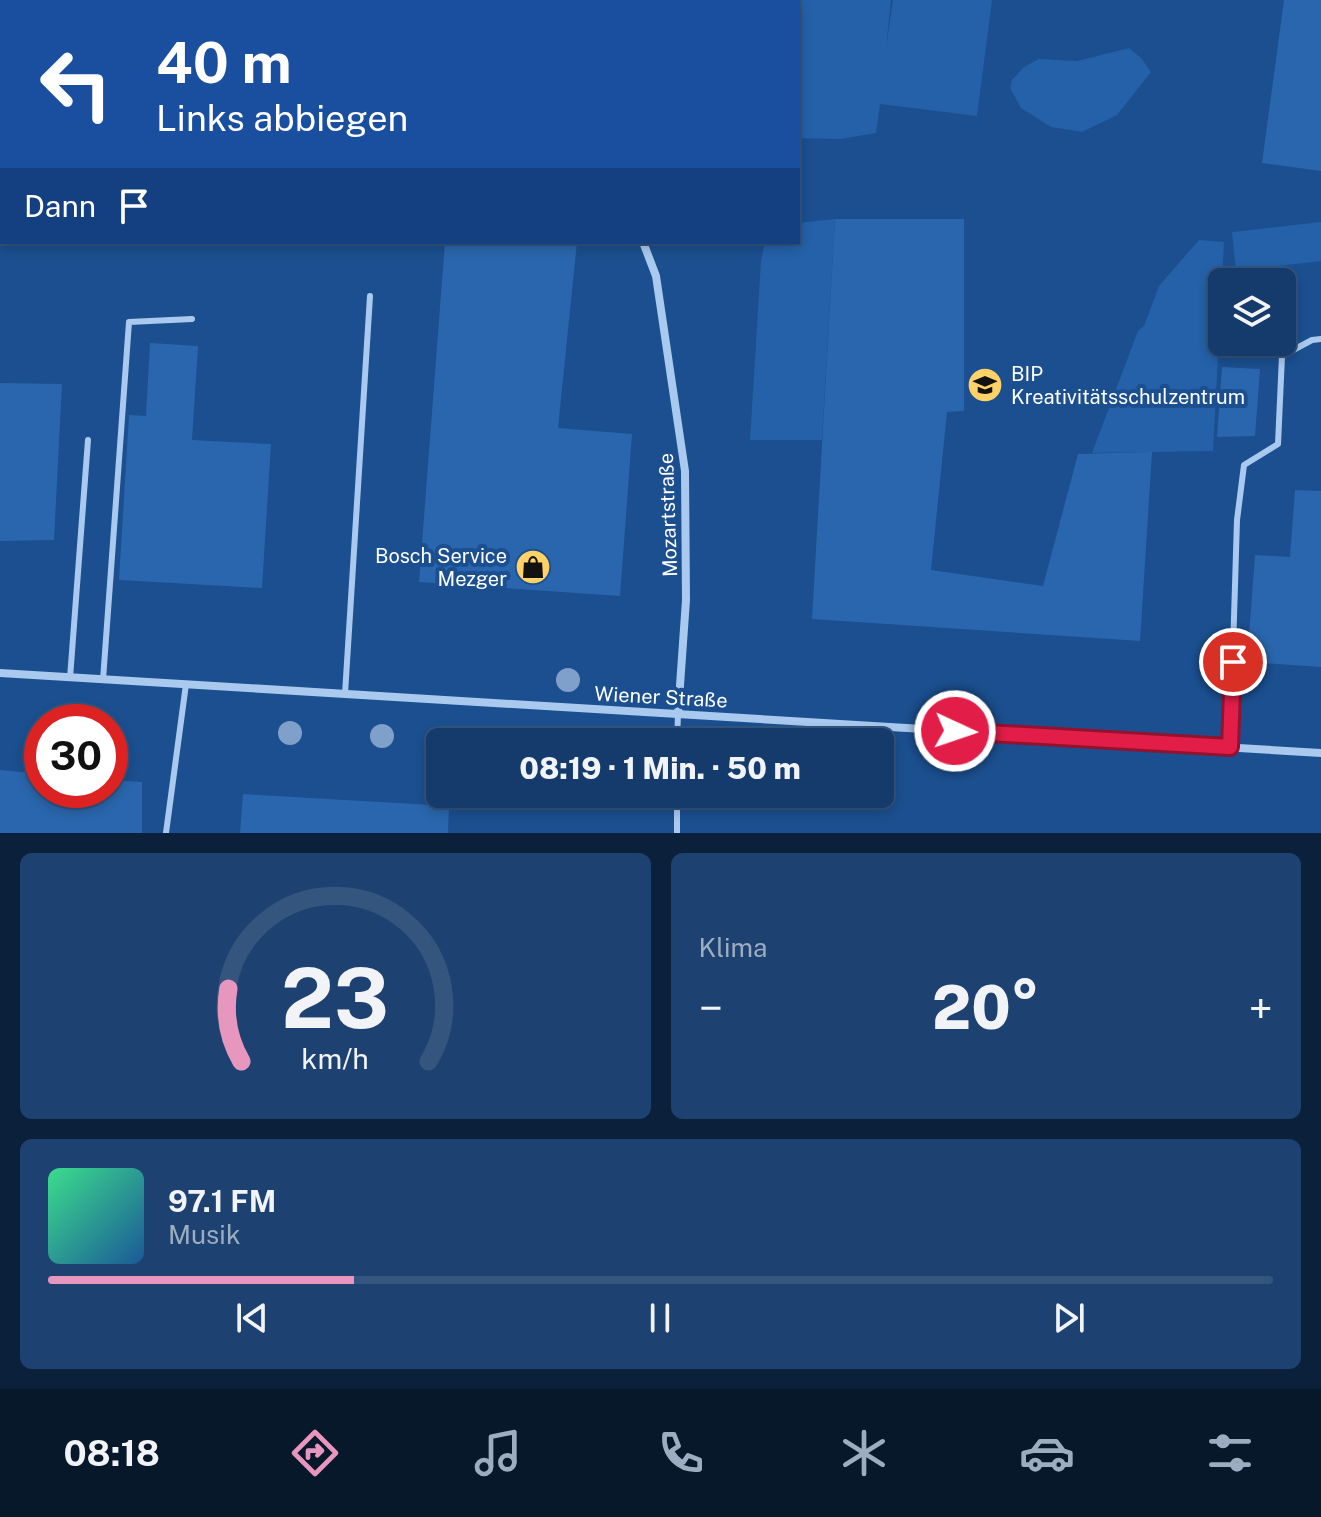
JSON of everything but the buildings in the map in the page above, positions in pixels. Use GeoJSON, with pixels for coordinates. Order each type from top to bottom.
{"type":"FeatureCollection","features":[{"type":"Feature","properties":{"kind":"street","name":"Mozartstraße"},"geometry":{"type":"LineString","coordinates":[[644,244],[656,276],[685,471],[686,600],[678,714]]}},
{"type":"Feature","properties":{"kind":"street","name":"Wiener Straße"},"geometry":{"type":"LineString","coordinates":[[0,673],[1321,753]]}},
{"type":"Feature","properties":{"kind":"lane"},"geometry":{"type":"LineString","coordinates":[[345,694],[370,296]]}},
{"type":"Feature","properties":{"kind":"lane"},"geometry":{"type":"LineString","coordinates":[[103,680],[129,322],[192,319]]}},
{"type":"Feature","properties":{"kind":"lane"},"geometry":{"type":"LineString","coordinates":[[1230,747],[1237,520],[1244,465],[1278,444],[1282,356],[1312,340],[1321,339]]}},
{"type":"Feature","properties":{"kind":"lane"},"geometry":{"type":"LineString","coordinates":[[70,678],[88,440]]}},
{"type":"Feature","properties":{"kind":"lane"},"geometry":{"type":"LineString","coordinates":[[166,833],[186,684]]}},
{"type":"Feature","properties":{"kind":"lane","name":"Mozartstraße"},"geometry":{"type":"LineString","coordinates":[[678,714],[678,728]]}},
{"type":"Feature","properties":{"kind":"lane"},"geometry":{"type":"LineString","coordinates":[[677,808],[677,833]]}},
{"type":"Feature","properties":{"kind":"shaded area"},"geometry":{"type":"Polygon","coordinates":[[[800,0],[891,0],[886,48],[893,0],[992,0],[977,116],[880,104],[876,133],[840,139],[800,138],[800,0]]]}},
{"type":"Feature","properties":{"kind":"shaded area"},"geometry":{"type":"Polygon","coordinates":[[[1129,48],[1151,72],[1117,115],[1082,132],[1051,127],[1021,108],[1010,88],[1012,80],[1024,67],[1039,59],[1077,61],[1129,48]]]}},
{"type":"Feature","properties":{"kind":"shaded area"},"geometry":{"type":"Polygon","coordinates":[[[835,219],[822,440],[750,440],[765,244],[800,244],[800,223],[835,219]]]}},
{"type":"Feature","properties":{"kind":"shaded area"},"geometry":{"type":"Polygon","coordinates":[[[1321,222],[1321,261],[1236,268],[1232,232],[1321,222]]]}},
{"type":"Feature","properties":{"kind":"shaded area"},"geometry":{"type":"Polygon","coordinates":[[[1199,240],[1224,242],[1223,268],[1208,268],[1208,356],[1218,356],[1213,451],[1092,453],[1138,331],[1144,326],[1159,286],[1199,240]]]}},
{"type":"Feature","properties":{"kind":"place","name":"BIP Kreativitätsschulzentrum"},"geometry":{"type":"Point","coordinates":[985,385]}},
{"type":"Feature","properties":{"kind":"place","name":"Bosch Service Mezger"},"geometry":{"type":"Point","coordinates":[533,567]}},
{"type":"Feature","properties":{"kind":"route"},"geometry":{"type":"LineString","coordinates":[[955,731],[1230,747],[1233,662]]}}]}
